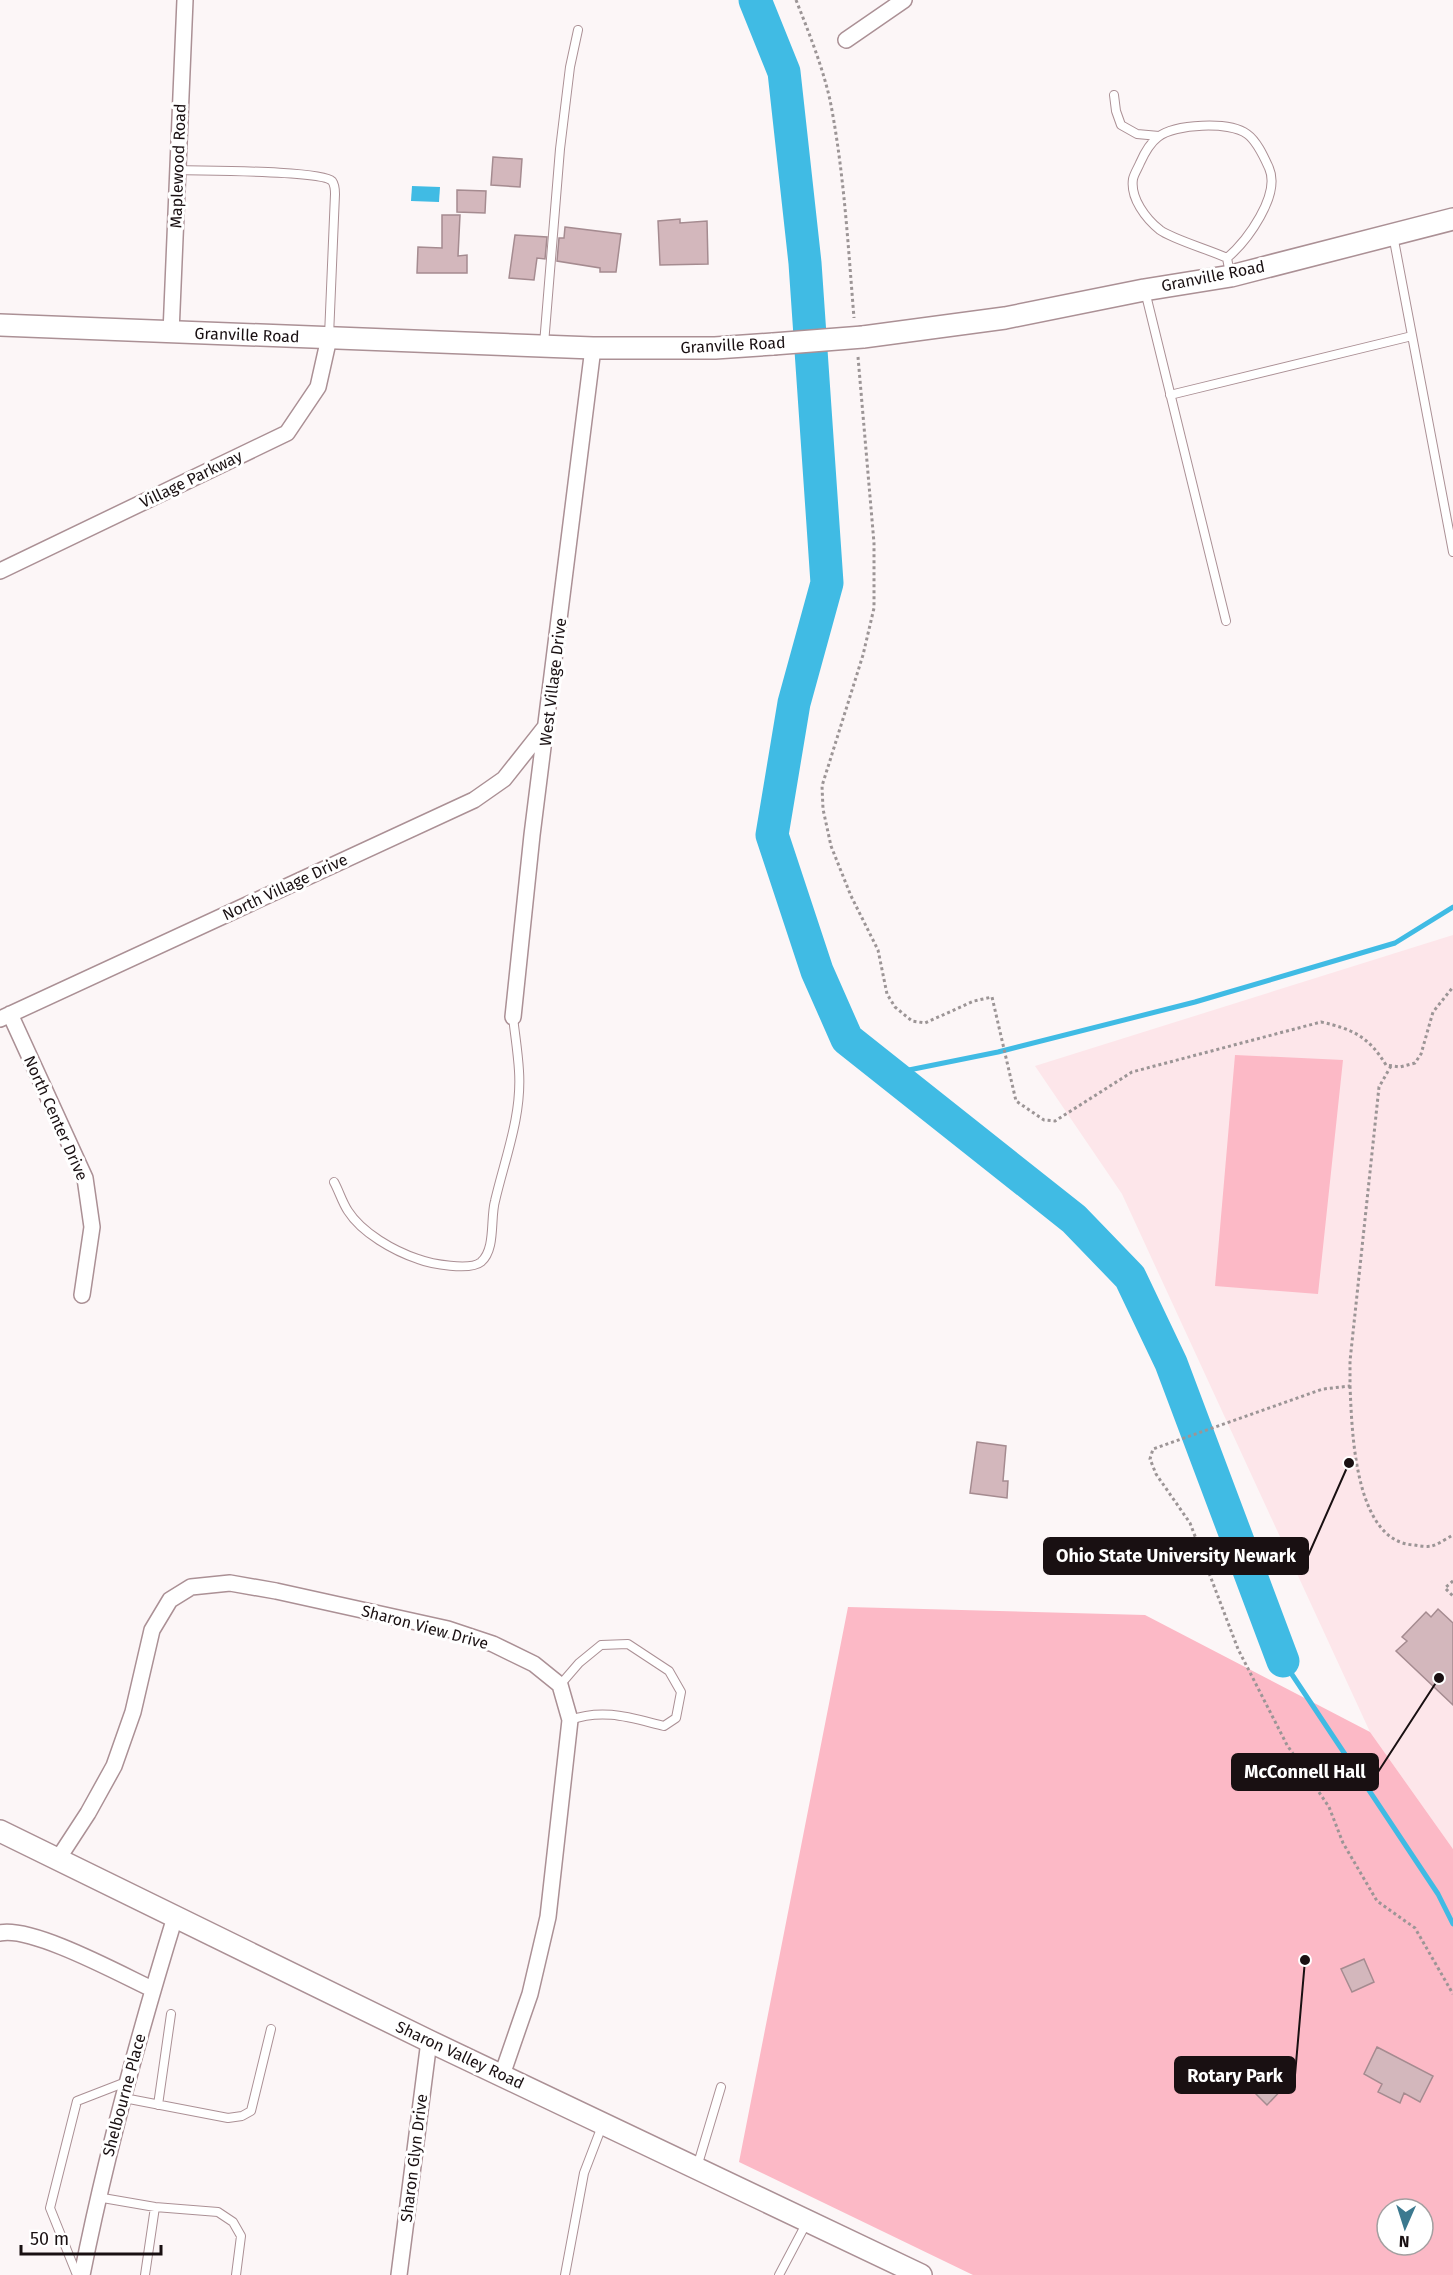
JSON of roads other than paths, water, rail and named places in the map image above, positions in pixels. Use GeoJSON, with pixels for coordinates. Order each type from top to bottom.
{"type":"FeatureCollection","features":[{"type":"Feature","properties":{"kind":"street","name":"Maplewood Road"},"geometry":{"type":"LineString","coordinates":[[171,333],[185,0]]}},
{"type":"Feature","properties":{"kind":"street"},"geometry":{"type":"LineString","coordinates":[[846,40],[904,0]]}},
{"type":"Feature","properties":{"kind":"street","name":"Granville Road"},"geometry":{"type":"LineString","coordinates":[[0,325],[593,348],[715,348],[859,339],[1005,318],[1144,290],[1229,267],[1453,219]]}},
{"type":"Feature","properties":{"kind":"street","name":"Village Parkway"},"geometry":{"type":"LineString","coordinates":[[0,571],[287,433],[318,387],[329,338]]}},
{"type":"Feature","properties":{"kind":"street","name":"West Village Drive"},"geometry":{"type":"LineString","coordinates":[[513,1017],[530,856],[593,348]]}},
{"type":"Feature","properties":{"kind":"street","name":"North Village Drive"},"geometry":{"type":"LineString","coordinates":[[5,1017],[474,800],[504,779],[547,724]]}},
{"type":"Feature","properties":{"kind":"street","name":"North Center Drive"},"geometry":{"type":"LineString","coordinates":[[5,1017],[85,1178],[92,1227],[82,1295]]}},
{"type":"Feature","properties":{"kind":"street","name":"Sharon View Drive"},"geometry":{"type":"LineString","coordinates":[[58,1859],[88,1813],[114,1766],[133,1712],[152,1630],[170,1600],[191,1587],[230,1583],[448,1629],[493,1644],[534,1664],[560,1685]]}},
{"type":"Feature","properties":{"kind":"street"},"geometry":{"type":"LineString","coordinates":[[502,2075],[530,1994],[548,1917],[570,1720],[560,1685]]}},
{"type":"Feature","properties":{"kind":"street","name":"Sharon Valley Road"},"geometry":{"type":"LineString","coordinates":[[0,1831],[429,2041],[921,2275]]}},
{"type":"Feature","properties":{"kind":"street","name":"Shelbourne Place"},"geometry":{"type":"LineString","coordinates":[[82,2275],[97,2197],[152,1989],[175,1917]]}},
{"type":"Feature","properties":{"kind":"street"},"geometry":{"type":"LineString","coordinates":[[0,1933],[9,1931],[43,1939],[152,1989]]}},
{"type":"Feature","properties":{"kind":"street","name":"Sharon Glyn Drive"},"geometry":{"type":"LineString","coordinates":[[399,2275],[429,2041]]}},
{"type":"Feature","properties":{"kind":"lane"},"geometry":{"type":"LineString","coordinates":[[544,346],[560,149],[570,67],[578,30]]}},
{"type":"Feature","properties":{"kind":"lane"},"geometry":{"type":"LineString","coordinates":[[1114,95],[1121,125],[1137,134],[1159,136],[1199,126],[1223,126],[1247,134],[1263,153],[1273,176],[1268,200],[1229,267],[1161,231],[1147,218],[1135,198],[1132,180],[1144,153],[1159,136]]}},
{"type":"Feature","properties":{"kind":"lane"},"geometry":{"type":"LineString","coordinates":[[178,170],[279,173],[324,177],[331,180],[335,195],[329,338]]}},
{"type":"Feature","properties":{"kind":"lane"},"geometry":{"type":"LineString","coordinates":[[1393,233],[1453,552]]}},
{"type":"Feature","properties":{"kind":"lane"},"geometry":{"type":"LineString","coordinates":[[1144,290],[1226,621]]}},
{"type":"Feature","properties":{"kind":"lane"},"geometry":{"type":"LineString","coordinates":[[1170,395],[1412,336]]}},
{"type":"Feature","properties":{"kind":"lane"},"geometry":{"type":"LineString","coordinates":[[334,1182],[348,1210],[359,1224],[411,1257],[429,1263],[462,1266],[479,1264],[488,1254],[494,1202],[507,1161],[515,1122],[519,1072],[513,1017]]}},
{"type":"Feature","properties":{"kind":"lane"},"geometry":{"type":"LineString","coordinates":[[560,1685],[579,1663],[601,1645],[628,1644],[642,1651],[669,1671],[681,1692],[676,1718],[664,1726],[613,1714],[587,1714],[570,1720]]}},
{"type":"Feature","properties":{"kind":"lane"},"geometry":{"type":"LineString","coordinates":[[158,2105],[171,2014]]}},
{"type":"Feature","properties":{"kind":"lane"},"geometry":{"type":"LineString","coordinates":[[124,2098],[228,2118],[242,2116],[251,2111],[271,2029]]}},
{"type":"Feature","properties":{"kind":"lane"},"geometry":{"type":"LineString","coordinates":[[77,2275],[50,2208],[77,2101],[128,2082]]}},
{"type":"Feature","properties":{"kind":"lane"},"geometry":{"type":"LineString","coordinates":[[696,2168],[721,2087]]}},
{"type":"Feature","properties":{"kind":"lane"},"geometry":{"type":"LineString","coordinates":[[565,2275],[584,2173],[603,2123]]}},
{"type":"Feature","properties":{"kind":"lane"},"geometry":{"type":"LineString","coordinates":[[97,2197],[155,2207],[218,2212],[233,2222],[241,2236],[236,2275]]}},
{"type":"Feature","properties":{"kind":"lane"},"geometry":{"type":"LineString","coordinates":[[145,2275],[155,2207]]}},
{"type":"Feature","properties":{"kind":"lane"},"geometry":{"type":"LineString","coordinates":[[779,2275],[808,2220]]}},
{"type":"Feature","properties":{"kind":"water"},"geometry":{"type":"Polygon","coordinates":[[[412,186],[440,187],[439,202],[411,201],[412,186]]]}},
{"type":"Feature","properties":{"kind":"waterway"},"geometry":{"type":"LineString","coordinates":[[755,0],[784,72],[805,263],[827,583],[794,703],[772,835],[817,971],[847,1039],[1074,1219],[1130,1277],[1171,1363],[1283,1661]]}},
{"type":"Feature","properties":{"kind":"waterway"},"geometry":{"type":"LineString","coordinates":[[889,1074],[998,1052],[1195,1002],[1395,943],[1453,907]]}},
{"type":"Feature","properties":{"kind":"waterway"},"geometry":{"type":"LineString","coordinates":[[1283,1661],[1438,1894],[1453,1924]]}},
{"type":"Feature","properties":{"kind":"place","name":"Ohio State University Newark"},"geometry":{"type":"Point","coordinates":[1349,1463]}},
{"type":"Feature","properties":{"kind":"place","name":"McConnell Hall"},"geometry":{"type":"Point","coordinates":[1439,1678]}},
{"type":"Feature","properties":{"kind":"place","name":"Rotary Park"},"geometry":{"type":"Point","coordinates":[1305,1960]}}]}
